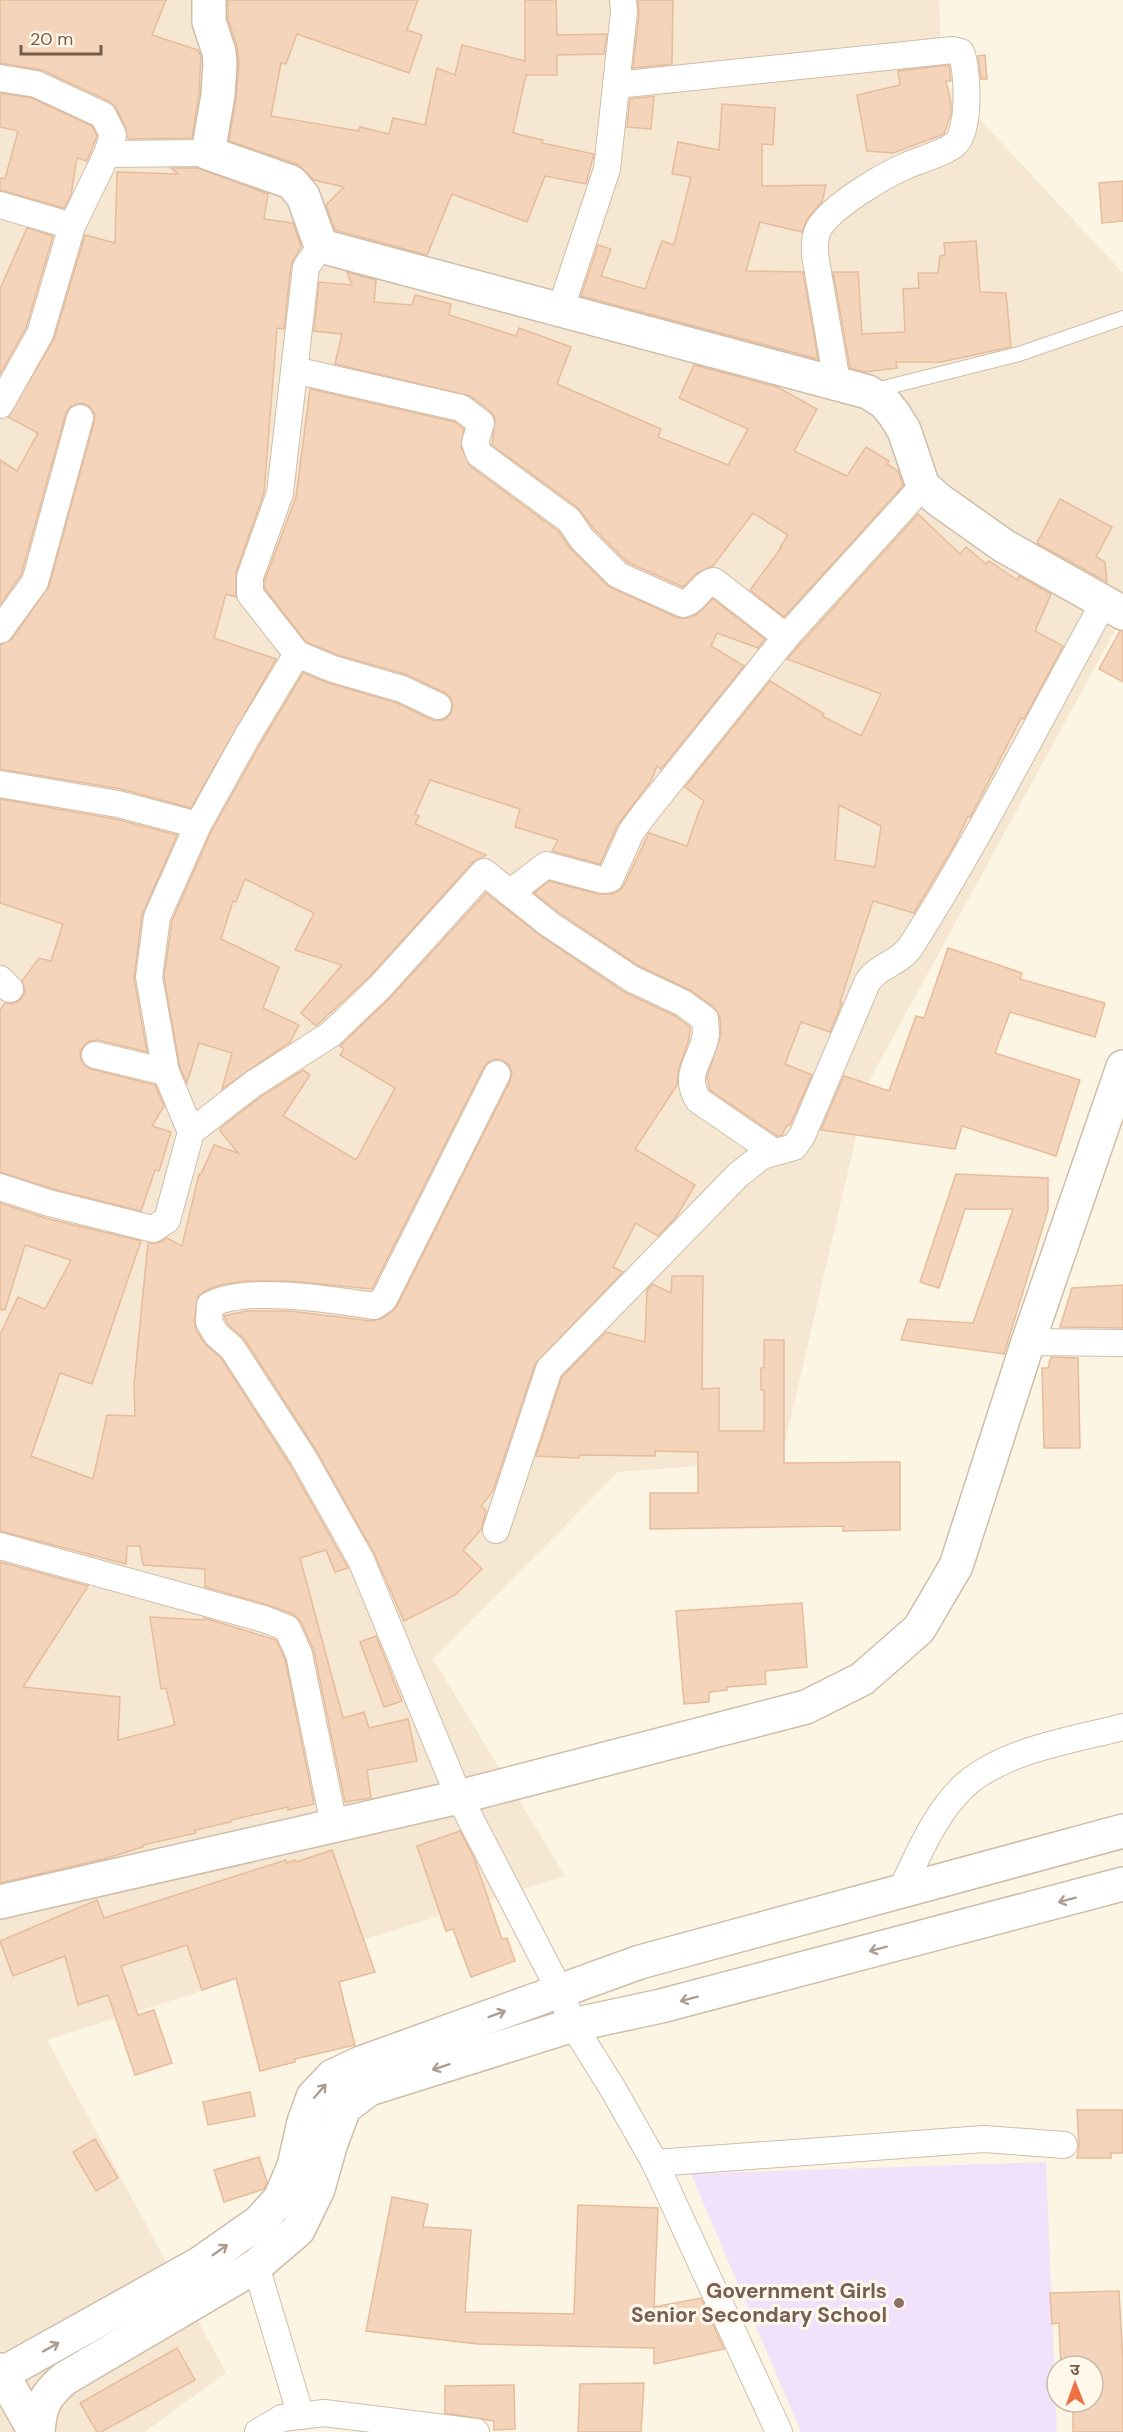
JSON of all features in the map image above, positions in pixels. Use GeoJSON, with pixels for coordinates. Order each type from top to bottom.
{"type":"FeatureCollection","features":[{"type":"Feature","properties":{"kind":"street"},"geometry":{"type":"LineString","coordinates":[[208,153],[218,95],[220,64],[219,52],[209,22],[209,0]]}},
{"type":"Feature","properties":{"kind":"street"},"geometry":{"type":"LineString","coordinates":[[560,311],[607,169],[624,12],[623,0]]}},
{"type":"Feature","properties":{"kind":"street"},"geometry":{"type":"LineString","coordinates":[[616,85],[953,50],[961,52],[967,115],[963,134],[955,144],[904,166],[871,184],[826,219],[818,229],[814,242],[815,255],[852,387]]}},
{"type":"Feature","properties":{"kind":"street"},"geometry":{"type":"LineString","coordinates":[[0,78],[36,84],[103,115],[113,135],[107,154],[72,226],[40,334],[0,405]]}},
{"type":"Feature","properties":{"kind":"street"},"geometry":{"type":"LineString","coordinates":[[107,154],[208,153],[291,182],[303,196],[321,246]]}},
{"type":"Feature","properties":{"kind":"street"},"geometry":{"type":"LineString","coordinates":[[0,205],[72,226]]}},
{"type":"Feature","properties":{"kind":"street"},"geometry":{"type":"LineString","coordinates":[[321,246],[852,387],[885,403],[904,430],[923,486],[939,500],[1005,546],[1113,609],[912,945],[899,960],[872,975],[867,983],[802,1136],[794,1147],[755,1160],[738,1175],[549,1369],[496,1530]]}},
{"type":"Feature","properties":{"kind":"street"},"geometry":{"type":"LineString","coordinates":[[321,246],[306,267],[279,493],[250,577],[250,594],[297,654],[333,669],[402,689],[438,706]]}},
{"type":"Feature","properties":{"kind":"street"},"geometry":{"type":"LineString","coordinates":[[294,370],[461,408],[481,423],[475,443],[479,454],[569,520],[582,538],[618,575],[683,604],[689,603],[708,582],[714,581],[786,637]]}},
{"type":"Feature","properties":{"kind":"street"},"geometry":{"type":"LineString","coordinates":[[0,630],[35,582],[80,418]]}},
{"type":"Feature","properties":{"kind":"street"},"geometry":{"type":"LineString","coordinates":[[510,893],[546,865],[603,880],[610,879],[631,832],[786,637],[923,486]]}},
{"type":"Feature","properties":{"kind":"street"},"geometry":{"type":"LineString","coordinates":[[191,1132],[166,1072],[149,977],[157,917],[198,825],[248,735],[297,654]]}},
{"type":"Feature","properties":{"kind":"street"},"geometry":{"type":"LineString","coordinates":[[0,784],[118,804],[198,825]]}},
{"type":"Feature","properties":{"kind":"street"},"geometry":{"type":"LineString","coordinates":[[0,1186],[49,1203],[153,1229],[167,1220],[191,1132],[253,1084],[332,1034],[380,987],[484,872],[534,915],[623,973],[683,1003],[705,1019],[706,1034],[690,1080],[692,1090],[698,1100],[774,1152]]}},
{"type":"Feature","properties":{"kind":"street"},"geometry":{"type":"LineString","coordinates":[[95,1054],[166,1072]]}},
{"type":"Feature","properties":{"kind":"street"},"geometry":{"type":"LineString","coordinates":[[0,1902],[459,1797],[806,1707],[862,1679],[919,1629],[956,1566],[1028,1342],[1123,1067]]}},
{"type":"Feature","properties":{"kind":"street"},"geometry":{"type":"LineString","coordinates":[[497,1074],[384,1299],[374,1306],[292,1295],[221,1298],[210,1305],[209,1322],[216,1334],[232,1348],[303,1456],[361,1560],[459,1797],[560,1991],[573,2025],[613,2089],[654,2163],[779,2432]]}},
{"type":"Feature","properties":{"kind":"street"},"geometry":{"type":"LineString","coordinates":[[1028,1342],[1123,1342]]}},
{"type":"Feature","properties":{"kind":"street"},"geometry":{"type":"LineString","coordinates":[[0,1546],[264,1619],[287,1628],[299,1654],[334,1825]]}},
{"type":"Feature","properties":{"kind":"street"},"geometry":{"type":"LineString","coordinates":[[900,1892],[932,1828],[965,1785],[1017,1755],[1123,1727]]}},
{"type":"Feature","properties":{"kind":"street"},"geometry":{"type":"LineString","coordinates":[[37,2432],[1,2373],[199,2264],[259,2222],[280,2199],[294,2166],[304,2122],[313,2097],[333,2076],[361,2063],[640,1962],[1123,1831]]}},
{"type":"Feature","properties":{"kind":"street"},"geometry":{"type":"LineString","coordinates":[[37,2432],[47,2394],[64,2379],[256,2266],[298,2230],[318,2189],[344,2108],[369,2090],[573,2025],[672,2003],[1123,1884]]}},
{"type":"Feature","properties":{"kind":"street"},"geometry":{"type":"LineString","coordinates":[[654,2163],[984,2139],[1064,2145]]}},
{"type":"Feature","properties":{"kind":"street"},"geometry":{"type":"LineString","coordinates":[[256,2266],[301,2416]]}},
{"type":"Feature","properties":{"kind":"street"},"geometry":{"type":"LineString","coordinates":[[258,2432],[282,2418],[324,2413],[476,2432]]}},
{"type":"Feature","properties":{"kind":"lane"},"geometry":{"type":"LineString","coordinates":[[852,387],[1019,354],[1123,318]]}},
{"type":"Feature","properties":{"kind":"shaded area"},"geometry":{"type":"Polygon","coordinates":[[[0,0],[939,0],[942,79],[1123,273],[1123,616],[869,1081],[781,1460],[618,1472],[433,1659],[565,1876],[47,2040],[226,2373],[144,2432],[0,2432],[0,0]]]}},
{"type":"Feature","properties":{"kind":"shaded area","name":"Government Girls Senior Secondary School"},"geometry":{"type":"Polygon","coordinates":[[[1046,2162],[1054,2354],[1045,2354],[1045,2414],[1056,2414],[1057,2432],[801,2432],[691,2174],[1046,2162]]]}},
{"type":"Feature","properties":{"kind":"building"},"geometry":{"type":"Polygon","coordinates":[[[0,0],[166,0],[152,35],[198,50],[201,56],[199,93],[192,138],[130,139],[127,137],[126,128],[116,108],[109,101],[42,70],[0,63],[0,0]]]}},
{"type":"Feature","properties":{"kind":"building"},"geometry":{"type":"Polygon","coordinates":[[[228,0],[418,0],[407,30],[422,35],[409,73],[297,34],[286,64],[281,63],[271,116],[359,131],[360,127],[389,134],[393,118],[425,125],[437,68],[455,75],[462,45],[525,61],[525,0],[556,0],[557,35],[607,34],[604,54],[557,55],[557,75],[526,75],[513,133],[543,140],[542,143],[594,154],[586,184],[545,176],[527,222],[452,194],[427,255],[335,230],[326,205],[344,187],[314,180],[297,164],[229,141],[239,63],[237,46],[228,19],[228,0]]]}},
{"type":"Feature","properties":{"kind":"building"},"geometry":{"type":"Polygon","coordinates":[[[638,0],[673,0],[672,64],[633,68],[639,14],[638,0]]]}},
{"type":"Feature","properties":{"kind":"building"},"geometry":{"type":"Polygon","coordinates":[[[985,55],[987,79],[981,79],[978,56],[985,55]]]}},
{"type":"Feature","properties":{"kind":"building"},"geometry":{"type":"Polygon","coordinates":[[[949,65],[951,81],[946,81],[951,113],[944,134],[893,153],[867,151],[857,95],[900,85],[898,71],[949,65]]]}},
{"type":"Feature","properties":{"kind":"building"},"geometry":{"type":"Polygon","coordinates":[[[0,93],[32,98],[92,126],[97,136],[87,161],[77,158],[71,195],[64,208],[0,190],[0,178],[5,179],[18,131],[0,127],[0,93]]]}},
{"type":"Feature","properties":{"kind":"building"},"geometry":{"type":"Polygon","coordinates":[[[654,96],[651,129],[627,127],[630,99],[654,96]]]}},
{"type":"Feature","properties":{"kind":"building"},"geometry":{"type":"Polygon","coordinates":[[[722,104],[775,108],[773,145],[762,144],[762,186],[826,185],[822,202],[807,219],[802,232],[760,222],[746,271],[803,272],[818,359],[581,296],[598,245],[611,249],[601,276],[645,289],[662,241],[674,245],[691,177],[672,174],[678,142],[719,150],[722,104]]]}},
{"type":"Feature","properties":{"kind":"building"},"geometry":{"type":"Polygon","coordinates":[[[171,168],[198,168],[268,194],[264,219],[293,223],[301,246],[291,265],[284,329],[277,328],[264,493],[236,572],[236,597],[226,594],[214,638],[276,659],[191,808],[121,789],[0,769],[0,645],[12,639],[49,586],[95,415],[90,407],[83,403],[69,408],[66,413],[21,575],[0,605],[0,460],[17,471],[38,433],[8,417],[54,339],[85,235],[115,243],[117,172],[178,174],[171,168]]]}},
{"type":"Feature","properties":{"kind":"building"},"geometry":{"type":"Polygon","coordinates":[[[1123,181],[1123,221],[1102,223],[1099,183],[1123,181]]]}},
{"type":"Feature","properties":{"kind":"building"},"geometry":{"type":"Polygon","coordinates":[[[27,228],[53,236],[26,328],[0,374],[0,289],[27,228]]]}},
{"type":"Feature","properties":{"kind":"building"},"geometry":{"type":"Polygon","coordinates":[[[976,241],[980,292],[1006,293],[1011,347],[941,362],[896,362],[897,368],[865,372],[850,368],[833,272],[858,272],[862,334],[905,332],[903,289],[919,288],[918,273],[938,273],[940,256],[945,255],[944,243],[976,241]]]}},
{"type":"Feature","properties":{"kind":"building"},"geometry":{"type":"Polygon","coordinates":[[[347,272],[376,280],[374,302],[412,305],[415,295],[451,304],[449,315],[516,336],[519,328],[571,347],[557,384],[661,429],[658,437],[728,465],[748,429],[679,398],[694,365],[777,387],[817,409],[794,451],[847,476],[866,447],[889,461],[887,464],[898,471],[903,486],[784,617],[750,590],[788,535],[753,513],[713,566],[697,573],[683,587],[627,562],[594,529],[578,508],[492,445],[495,418],[490,411],[470,396],[335,364],[342,334],[314,331],[319,282],[352,285],[347,272]]]}},
{"type":"Feature","properties":{"kind":"building"},"geometry":{"type":"Polygon","coordinates":[[[310,389],[455,422],[464,429],[461,447],[470,466],[558,531],[571,549],[608,586],[678,618],[696,615],[713,599],[765,639],[758,648],[717,633],[711,646],[744,666],[661,769],[657,766],[651,781],[617,826],[600,864],[552,851],[558,840],[515,827],[520,809],[430,780],[415,814],[419,816],[415,824],[486,855],[473,862],[369,977],[316,1026],[301,1013],[342,965],[295,950],[314,913],[245,879],[236,902],[233,901],[221,939],[279,967],[263,1008],[299,1025],[290,1042],[222,1089],[232,1053],[199,1043],[187,1083],[180,1068],[164,977],[172,921],[211,832],[303,673],[397,703],[432,720],[446,719],[453,705],[451,698],[445,693],[408,675],[338,655],[306,642],[265,589],[265,580],[296,497],[310,389]]]}},
{"type":"Feature","properties":{"kind":"building"},"geometry":{"type":"Polygon","coordinates":[[[1060,499],[1112,527],[1096,557],[1105,562],[1107,582],[1037,543],[1060,499]]]}},
{"type":"Feature","properties":{"kind":"building"},"geometry":{"type":"Polygon","coordinates":[[[918,514],[960,554],[966,547],[986,564],[989,561],[1017,580],[1019,576],[1051,594],[1035,631],[1063,646],[1024,719],[1021,718],[973,812],[970,817],[968,816],[955,844],[914,913],[873,901],[840,1002],[842,1003],[830,1032],[801,1022],[785,1064],[812,1075],[790,1125],[787,1125],[782,1135],[777,1136],[710,1090],[707,1077],[721,1034],[720,1018],[714,1007],[690,990],[639,966],[558,912],[534,893],[549,881],[598,894],[612,894],[624,885],[649,833],[687,846],[704,801],[685,787],[770,681],[824,714],[822,716],[861,736],[881,694],[787,659],[918,514]],[[839,805],[835,860],[875,867],[881,826],[839,805]]]}},
{"type":"Feature","properties":{"kind":"building"},"geometry":{"type":"Polygon","coordinates":[[[1120,631],[1123,632],[1123,682],[1099,669],[1120,631]]]}},
{"type":"Feature","properties":{"kind":"building"},"geometry":{"type":"Polygon","coordinates":[[[0,799],[115,819],[177,835],[142,915],[134,979],[147,1052],[98,1040],[85,1044],[80,1052],[84,1065],[91,1069],[155,1085],[164,1106],[152,1126],[171,1132],[159,1171],[155,1170],[141,1211],[53,1189],[0,1172],[0,1010],[5,1003],[13,1004],[21,999],[25,992],[22,981],[39,958],[51,961],[63,924],[0,903],[0,799]]]}},
{"type":"Feature","properties":{"kind":"building"},"geometry":{"type":"Polygon","coordinates":[[[486,893],[541,936],[624,992],[675,1016],[690,1027],[689,1039],[678,1071],[677,1085],[635,1149],[695,1185],[676,1217],[658,1236],[636,1223],[613,1267],[623,1272],[535,1364],[493,1491],[481,1506],[486,1511],[481,1530],[463,1550],[482,1569],[455,1595],[404,1621],[374,1553],[316,1450],[245,1340],[228,1324],[224,1316],[246,1311],[289,1311],[372,1321],[383,1318],[393,1311],[510,1081],[512,1073],[509,1065],[503,1060],[496,1059],[488,1062],[484,1067],[372,1289],[291,1281],[244,1281],[220,1285],[205,1291],[198,1297],[194,1321],[196,1330],[206,1345],[221,1358],[290,1465],[348,1568],[335,1572],[326,1550],[300,1558],[343,1718],[364,1712],[369,1728],[408,1719],[417,1761],[367,1770],[371,1798],[345,1802],[314,1651],[301,1622],[293,1614],[205,1587],[205,1569],[143,1565],[140,1546],[127,1546],[126,1564],[0,1531],[0,1335],[18,1297],[45,1309],[71,1260],[25,1245],[5,1310],[0,1309],[0,1203],[45,1218],[141,1241],[92,1384],[60,1373],[31,1456],[93,1479],[107,1415],[135,1416],[134,1385],[148,1243],[156,1244],[167,1238],[182,1246],[199,1174],[214,1145],[238,1153],[220,1131],[222,1127],[262,1096],[303,1070],[310,1075],[283,1116],[356,1160],[395,1088],[340,1055],[344,1049],[340,1046],[391,997],[486,893]]]}},
{"type":"Feature","properties":{"kind":"building"},"geometry":{"type":"Polygon","coordinates":[[[948,948],[1022,973],[1020,979],[1105,1003],[1095,1037],[1010,1012],[995,1053],[1080,1080],[1056,1156],[962,1126],[955,1149],[821,1130],[844,1076],[889,1091],[916,1016],[924,1018],[948,948]]]}},
{"type":"Feature","properties":{"kind":"building"},"geometry":{"type":"Polygon","coordinates":[[[956,1174],[1048,1178],[1048,1210],[1004,1354],[901,1340],[908,1319],[973,1323],[1013,1209],[965,1209],[939,1288],[920,1282],[956,1174]]]}},
{"type":"Feature","properties":{"kind":"building"},"geometry":{"type":"Polygon","coordinates":[[[672,1276],[703,1276],[702,1389],[719,1388],[719,1431],[764,1431],[764,1390],[761,1390],[761,1368],[764,1368],[764,1340],[784,1340],[784,1463],[900,1462],[900,1530],[843,1531],[843,1526],[650,1529],[650,1493],[698,1493],[698,1452],[655,1451],[655,1456],[580,1455],[579,1458],[536,1456],[562,1377],[606,1332],[645,1342],[647,1290],[652,1284],[671,1293],[672,1276]]]}},
{"type":"Feature","properties":{"kind":"building"},"geometry":{"type":"Polygon","coordinates":[[[1123,1285],[1123,1328],[1060,1327],[1072,1288],[1123,1285]]]}},
{"type":"Feature","properties":{"kind":"building"},"geometry":{"type":"Polygon","coordinates":[[[1051,1357],[1078,1358],[1080,1448],[1044,1448],[1042,1368],[1048,1368],[1051,1357]]]}},
{"type":"Feature","properties":{"kind":"building"},"geometry":{"type":"Polygon","coordinates":[[[0,1562],[88,1586],[23,1687],[120,1697],[118,1740],[175,1725],[166,1688],[161,1689],[150,1617],[204,1620],[204,1618],[276,1640],[285,1659],[314,1804],[288,1810],[288,1807],[231,1820],[231,1822],[195,1830],[196,1833],[143,1845],[143,1847],[104,1859],[0,1883],[0,1562]]]}},
{"type":"Feature","properties":{"kind":"building"},"geometry":{"type":"Polygon","coordinates":[[[802,1603],[807,1667],[765,1671],[766,1684],[727,1687],[727,1690],[709,1692],[709,1702],[684,1704],[676,1611],[802,1603]]]}},
{"type":"Feature","properties":{"kind":"building"},"geometry":{"type":"Polygon","coordinates":[[[376,1636],[402,1701],[384,1707],[360,1642],[376,1636]]]}},
{"type":"Feature","properties":{"kind":"building"},"geometry":{"type":"Polygon","coordinates":[[[460,1831],[474,1858],[502,1939],[507,1938],[515,1961],[471,1977],[453,1929],[446,1931],[417,1846],[460,1831]]]}},
{"type":"Feature","properties":{"kind":"building"},"geometry":{"type":"Polygon","coordinates":[[[332,1850],[375,1972],[339,1982],[355,2045],[295,2059],[295,2062],[260,2071],[236,1978],[202,1990],[187,1945],[121,1966],[138,2015],[154,2010],[172,2063],[135,2075],[108,1995],[78,2005],[65,1956],[13,1976],[0,1941],[97,1900],[104,1918],[286,1860],[287,1863],[295,1860],[296,1862],[332,1850]]]}},
{"type":"Feature","properties":{"kind":"building"},"geometry":{"type":"Polygon","coordinates":[[[250,2092],[255,2116],[208,2125],[203,2102],[250,2092]]]}},
{"type":"Feature","properties":{"kind":"building"},"geometry":{"type":"Polygon","coordinates":[[[1077,2110],[1123,2110],[1123,2153],[1111,2153],[1111,2158],[1077,2158],[1079,2146],[1077,2110]]]}},
{"type":"Feature","properties":{"kind":"building"},"geometry":{"type":"Polygon","coordinates":[[[95,2139],[118,2178],[96,2191],[73,2152],[95,2139]]]}},
{"type":"Feature","properties":{"kind":"building"},"geometry":{"type":"Polygon","coordinates":[[[259,2157],[267,2182],[264,2189],[224,2202],[214,2170],[259,2157]]]}},
{"type":"Feature","properties":{"kind":"building"},"geometry":{"type":"Polygon","coordinates":[[[392,2197],[428,2204],[423,2227],[471,2230],[465,2312],[574,2314],[578,2205],[658,2208],[654,2307],[701,2298],[724,2349],[654,2364],[654,2348],[478,2344],[366,2331],[392,2197]]]}},
{"type":"Feature","properties":{"kind":"building"},"geometry":{"type":"Polygon","coordinates":[[[1119,2291],[1123,2363],[1123,2432],[1073,2432],[1073,2414],[1105,2414],[1105,2354],[1060,2354],[1059,2323],[1052,2324],[1050,2293],[1119,2291]]]}},
{"type":"Feature","properties":{"kind":"building"},"geometry":{"type":"Polygon","coordinates":[[[177,2348],[195,2380],[101,2432],[97,2432],[80,2403],[177,2348]]]}},
{"type":"Feature","properties":{"kind":"building"},"geometry":{"type":"Polygon","coordinates":[[[644,2383],[641,2432],[578,2432],[580,2384],[644,2383]]]}},
{"type":"Feature","properties":{"kind":"building"},"geometry":{"type":"Polygon","coordinates":[[[514,2385],[515,2429],[494,2430],[494,2421],[445,2413],[445,2386],[514,2385]]]}},
{"type":"Feature","properties":{"kind":"place","name":"Government Girls Senior Secondary School"},"geometry":{"type":"Point","coordinates":[899,2303]}}]}
